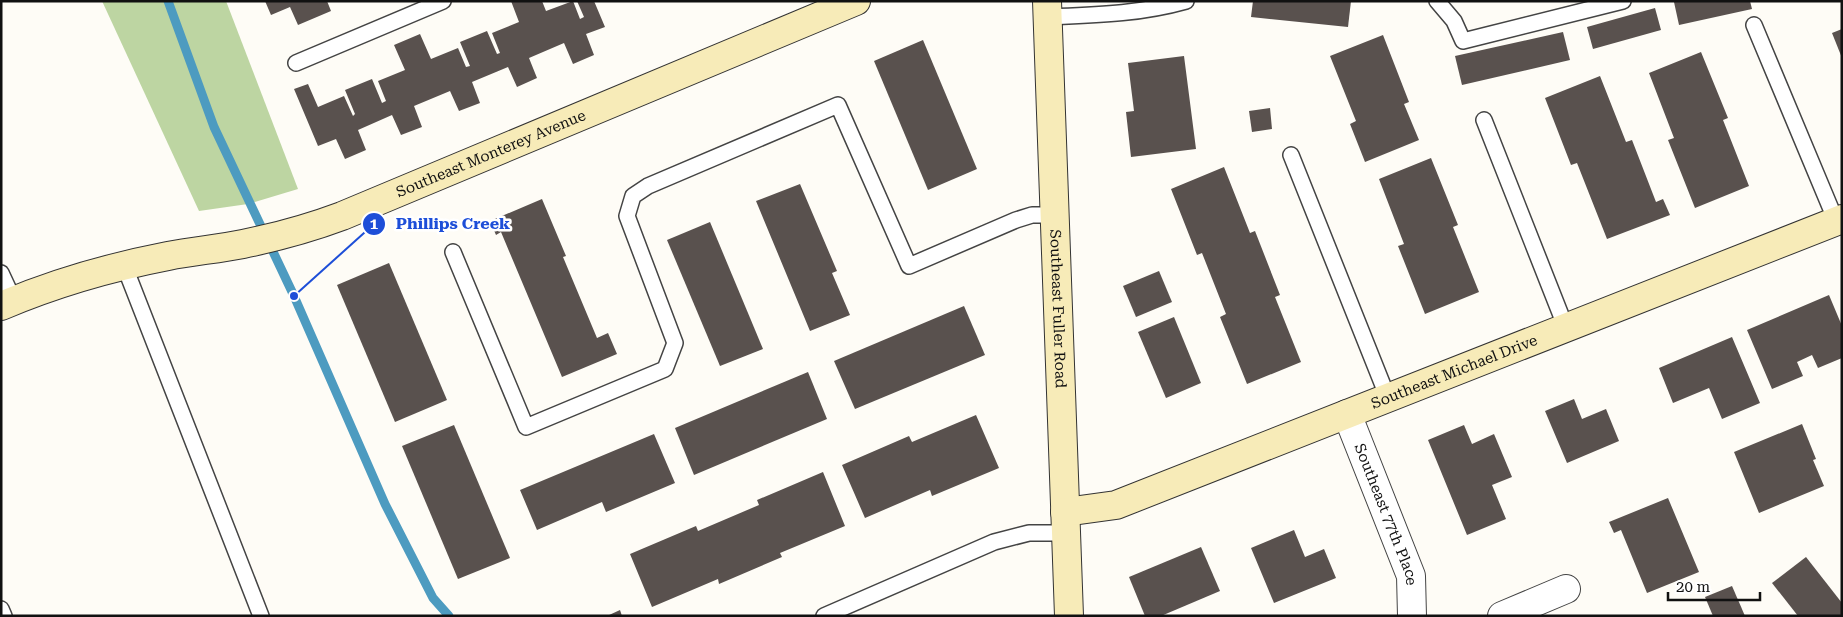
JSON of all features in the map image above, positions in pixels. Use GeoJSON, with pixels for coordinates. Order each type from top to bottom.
{"type":"FeatureCollection","features":[{"type":"Feature","properties":{"kind":"street","name":"Southeast Monterey Avenue"},"geometry":{"type":"LineString","coordinates":[[8,303],[82,277],[124,265],[243,244],[312,227],[856,1]]}},
{"type":"Feature","properties":{"kind":"street","name":"Southeast Fuller Road"},"geometry":{"type":"LineString","coordinates":[[1048,9],[1068,616]]}},
{"type":"Feature","properties":{"kind":"street","name":"Southeast Michael Drive"},"geometry":{"type":"LineString","coordinates":[[1065,522],[1116,505],[1839,220]]}},
{"type":"Feature","properties":{"kind":"street","name":"Southeast 77th Place"},"geometry":{"type":"LineString","coordinates":[[1347,414],[1411,576],[1412,616]]}},
{"type":"Feature","properties":{"kind":"street"},"geometry":{"type":"LineString","coordinates":[[1502,616],[1566,589]]}},
{"type":"Feature","properties":{"kind":"lane"},"geometry":{"type":"LineString","coordinates":[[296,63],[443,1]]}},
{"type":"Feature","properties":{"kind":"lane"},"geometry":{"type":"LineString","coordinates":[[1048,9],[1123,14],[1186,1]]}},
{"type":"Feature","properties":{"kind":"lane"},"geometry":{"type":"LineString","coordinates":[[1437,1],[1454,21],[1462,41],[1623,1]]}},
{"type":"Feature","properties":{"kind":"lane"},"geometry":{"type":"LineString","coordinates":[[1754,25],[1839,220]]}},
{"type":"Feature","properties":{"kind":"lane"},"geometry":{"type":"LineString","coordinates":[[453,252],[526,427],[665,369],[676,343],[626,216],[634,196],[648,186],[838,106],[909,266],[1016,220],[1032,215],[1055,215]]}},
{"type":"Feature","properties":{"kind":"lane"},"geometry":{"type":"LineString","coordinates":[[1484,120],[1566,328]]}},
{"type":"Feature","properties":{"kind":"lane"},"geometry":{"type":"LineString","coordinates":[[1291,155],[1388,398]]}},
{"type":"Feature","properties":{"kind":"lane"},"geometry":{"type":"LineString","coordinates":[[124,265],[261,616]]}},
{"type":"Feature","properties":{"kind":"lane"},"geometry":{"type":"LineString","coordinates":[[1,273],[8,303]]}},
{"type":"Feature","properties":{"kind":"lane"},"geometry":{"type":"LineString","coordinates":[[824,616],[994,542],[1065,522]]}},
{"type":"Feature","properties":{"kind":"lane"},"geometry":{"type":"LineString","coordinates":[[1,609],[4,616]]}},
{"type":"Feature","properties":{"kind":"green space"},"geometry":{"type":"Polygon","coordinates":[[[102,1],[226,1],[298,189],[248,204],[199,211],[102,1]]]}},
{"type":"Feature","properties":{"kind":"building"},"geometry":{"type":"Polygon","coordinates":[[[265,1],[327,1],[331,11],[298,25],[290,7],[271,15],[265,1]]]}},
{"type":"Feature","properties":{"kind":"building"},"geometry":{"type":"Polygon","coordinates":[[[511,1],[542,1],[546,11],[573,1],[580,19],[584,17],[577,1],[594,1],[605,27],[586,34],[594,55],[573,64],[564,43],[529,58],[537,78],[517,87],[508,67],[472,82],[480,103],[459,111],[450,91],[414,106],[422,127],[401,135],[392,115],[358,130],[366,150],[345,159],[336,139],[318,146],[294,89],[308,84],[318,107],[344,96],[353,116],[355,114],[345,90],[372,79],[382,103],[386,101],[378,81],[405,70],[394,45],[420,34],[431,59],[458,48],[466,67],[470,66],[460,42],[487,31],[497,54],[500,53],[492,33],[519,22],[511,1]]]}},
{"type":"Feature","properties":{"kind":"building"},"geometry":{"type":"Polygon","coordinates":[[[1253,1],[1351,1],[1348,27],[1251,17],[1253,1]]]}},
{"type":"Feature","properties":{"kind":"building"},"geometry":{"type":"Polygon","coordinates":[[[1750,1],[1752,9],[1679,25],[1674,2],[1750,1]]]}},
{"type":"Feature","properties":{"kind":"building"},"geometry":{"type":"Polygon","coordinates":[[[1655,8],[1661,30],[1593,49],[1587,27],[1655,8]]]}},
{"type":"Feature","properties":{"kind":"building"},"geometry":{"type":"Polygon","coordinates":[[[1842,29],[1842,58],[1832,33],[1842,29]]]}},
{"type":"Feature","properties":{"kind":"building"},"geometry":{"type":"Polygon","coordinates":[[[1563,32],[1570,60],[1462,85],[1455,56],[1563,32]]]}},
{"type":"Feature","properties":{"kind":"building"},"geometry":{"type":"Polygon","coordinates":[[[1383,35],[1409,102],[1404,104],[1419,140],[1365,162],[1350,124],[1356,121],[1330,56],[1383,35]]]}},
{"type":"Feature","properties":{"kind":"building"},"geometry":{"type":"Polygon","coordinates":[[[923,40],[977,169],[928,190],[874,61],[923,40]]]}},
{"type":"Feature","properties":{"kind":"building"},"geometry":{"type":"Polygon","coordinates":[[[1701,52],[1728,118],[1723,120],[1749,186],[1695,208],[1668,140],[1674,138],[1649,73],[1701,52]]]}},
{"type":"Feature","properties":{"kind":"building"},"geometry":{"type":"Polygon","coordinates":[[[1184,56],[1196,149],[1131,157],[1126,112],[1134,111],[1128,63],[1184,56]]]}},
{"type":"Feature","properties":{"kind":"building"},"geometry":{"type":"Polygon","coordinates":[[[1600,76],[1626,142],[1632,140],[1656,202],[1663,199],[1670,215],[1607,239],[1577,163],[1571,165],[1545,98],[1600,76]]]}},
{"type":"Feature","properties":{"kind":"building"},"geometry":{"type":"Polygon","coordinates":[[[1270,108],[1272,129],[1252,132],[1249,111],[1270,108]]]}},
{"type":"Feature","properties":{"kind":"building"},"geometry":{"type":"Polygon","coordinates":[[[1431,158],[1458,225],[1453,227],[1479,292],[1425,314],[1398,246],[1404,244],[1379,179],[1431,158]]]}},
{"type":"Feature","properties":{"kind":"building"},"geometry":{"type":"Polygon","coordinates":[[[1224,167],[1250,233],[1255,231],[1280,295],[1275,297],[1301,362],[1247,384],[1220,317],[1226,314],[1202,253],[1197,255],[1171,189],[1224,167]]]}},
{"type":"Feature","properties":{"kind":"building"},"geometry":{"type":"Polygon","coordinates":[[[800,184],[837,271],[832,273],[850,315],[810,331],[756,201],[800,184]]]}},
{"type":"Feature","properties":{"kind":"building"},"geometry":{"type":"Polygon","coordinates":[[[542,199],[566,256],[563,257],[597,338],[608,333],[617,354],[562,377],[501,232],[496,235],[490,221],[542,199]]]}},
{"type":"Feature","properties":{"kind":"building"},"geometry":{"type":"Polygon","coordinates":[[[710,222],[763,349],[720,366],[667,240],[710,222]]]}},
{"type":"Feature","properties":{"kind":"building"},"geometry":{"type":"Polygon","coordinates":[[[389,263],[447,400],[395,422],[337,285],[389,263]]]}},
{"type":"Feature","properties":{"kind":"building"},"geometry":{"type":"Polygon","coordinates":[[[1159,271],[1172,302],[1136,317],[1123,286],[1159,271]]]}},
{"type":"Feature","properties":{"kind":"building"},"geometry":{"type":"Polygon","coordinates":[[[1829,295],[1842,326],[1842,358],[1818,368],[1812,355],[1797,362],[1803,376],[1772,389],[1747,330],[1829,295]]]}},
{"type":"Feature","properties":{"kind":"building"},"geometry":{"type":"Polygon","coordinates":[[[964,306],[985,355],[855,409],[834,361],[964,306]]]}},
{"type":"Feature","properties":{"kind":"building"},"geometry":{"type":"Polygon","coordinates":[[[1174,317],[1201,383],[1166,398],[1138,332],[1174,317]]]}},
{"type":"Feature","properties":{"kind":"building"},"geometry":{"type":"Polygon","coordinates":[[[1732,337],[1760,403],[1722,419],[1709,388],[1673,403],[1659,368],[1732,337]]]}},
{"type":"Feature","properties":{"kind":"building"},"geometry":{"type":"Polygon","coordinates":[[[808,372],[827,419],[694,475],[675,428],[808,372]]]}},
{"type":"Feature","properties":{"kind":"building"},"geometry":{"type":"Polygon","coordinates":[[[1574,399],[1582,419],[1606,409],[1619,441],[1567,463],[1545,411],[1574,399]]]}},
{"type":"Feature","properties":{"kind":"building"},"geometry":{"type":"Polygon","coordinates":[[[976,415],[999,468],[932,496],[930,490],[865,518],[842,465],[909,436],[912,442],[976,415]]]}},
{"type":"Feature","properties":{"kind":"building"},"geometry":{"type":"Polygon","coordinates":[[[1802,424],[1816,459],[1813,460],[1824,486],[1759,513],[1734,452],[1802,424]]]}},
{"type":"Feature","properties":{"kind":"building"},"geometry":{"type":"Polygon","coordinates":[[[454,425],[510,558],[458,579],[402,446],[454,425]]]}},
{"type":"Feature","properties":{"kind":"building"},"geometry":{"type":"Polygon","coordinates":[[[1464,425],[1472,444],[1494,434],[1512,477],[1492,485],[1506,519],[1467,535],[1428,440],[1464,425]]]}},
{"type":"Feature","properties":{"kind":"building"},"geometry":{"type":"Polygon","coordinates":[[[654,434],[675,483],[606,512],[602,502],[537,530],[520,490],[654,434]]]}},
{"type":"Feature","properties":{"kind":"building"},"geometry":{"type":"Polygon","coordinates":[[[823,472],[845,526],[780,553],[782,557],[719,584],[718,579],[652,607],[630,554],[696,526],[698,531],[759,505],[757,500],[823,472]]]}},
{"type":"Feature","properties":{"kind":"building"},"geometry":{"type":"Polygon","coordinates":[[[1668,498],[1699,572],[1647,593],[1621,530],[1614,533],[1609,522],[1668,498]]]}},
{"type":"Feature","properties":{"kind":"building"},"geometry":{"type":"Polygon","coordinates":[[[1294,530],[1305,557],[1324,549],[1336,578],[1274,603],[1251,548],[1294,530]]]}},
{"type":"Feature","properties":{"kind":"building"},"geometry":{"type":"Polygon","coordinates":[[[1201,547],[1220,591],[1161,616],[1145,616],[1129,577],[1201,547]]]}},
{"type":"Feature","properties":{"kind":"building"},"geometry":{"type":"Polygon","coordinates":[[[1806,557],[1842,603],[1842,616],[1798,616],[1772,583],[1806,557]]]}},
{"type":"Feature","properties":{"kind":"building"},"geometry":{"type":"Polygon","coordinates":[[[1732,586],[1745,616],[1713,616],[1705,597],[1732,586]]]}},
{"type":"Feature","properties":{"kind":"building"},"geometry":{"type":"Polygon","coordinates":[[[620,610],[622,616],[607,616],[620,610]]]}},
{"type":"Feature","properties":{"kind":"waterway"},"geometry":{"type":"LineString","coordinates":[[168,1],[214,127],[294,296],[385,504],[433,598],[449,616]]}},
{"type":"Feature","properties":{"kind":"place","name":"Phillips Creek"},"geometry":{"type":"Point","coordinates":[294,296]}}]}
